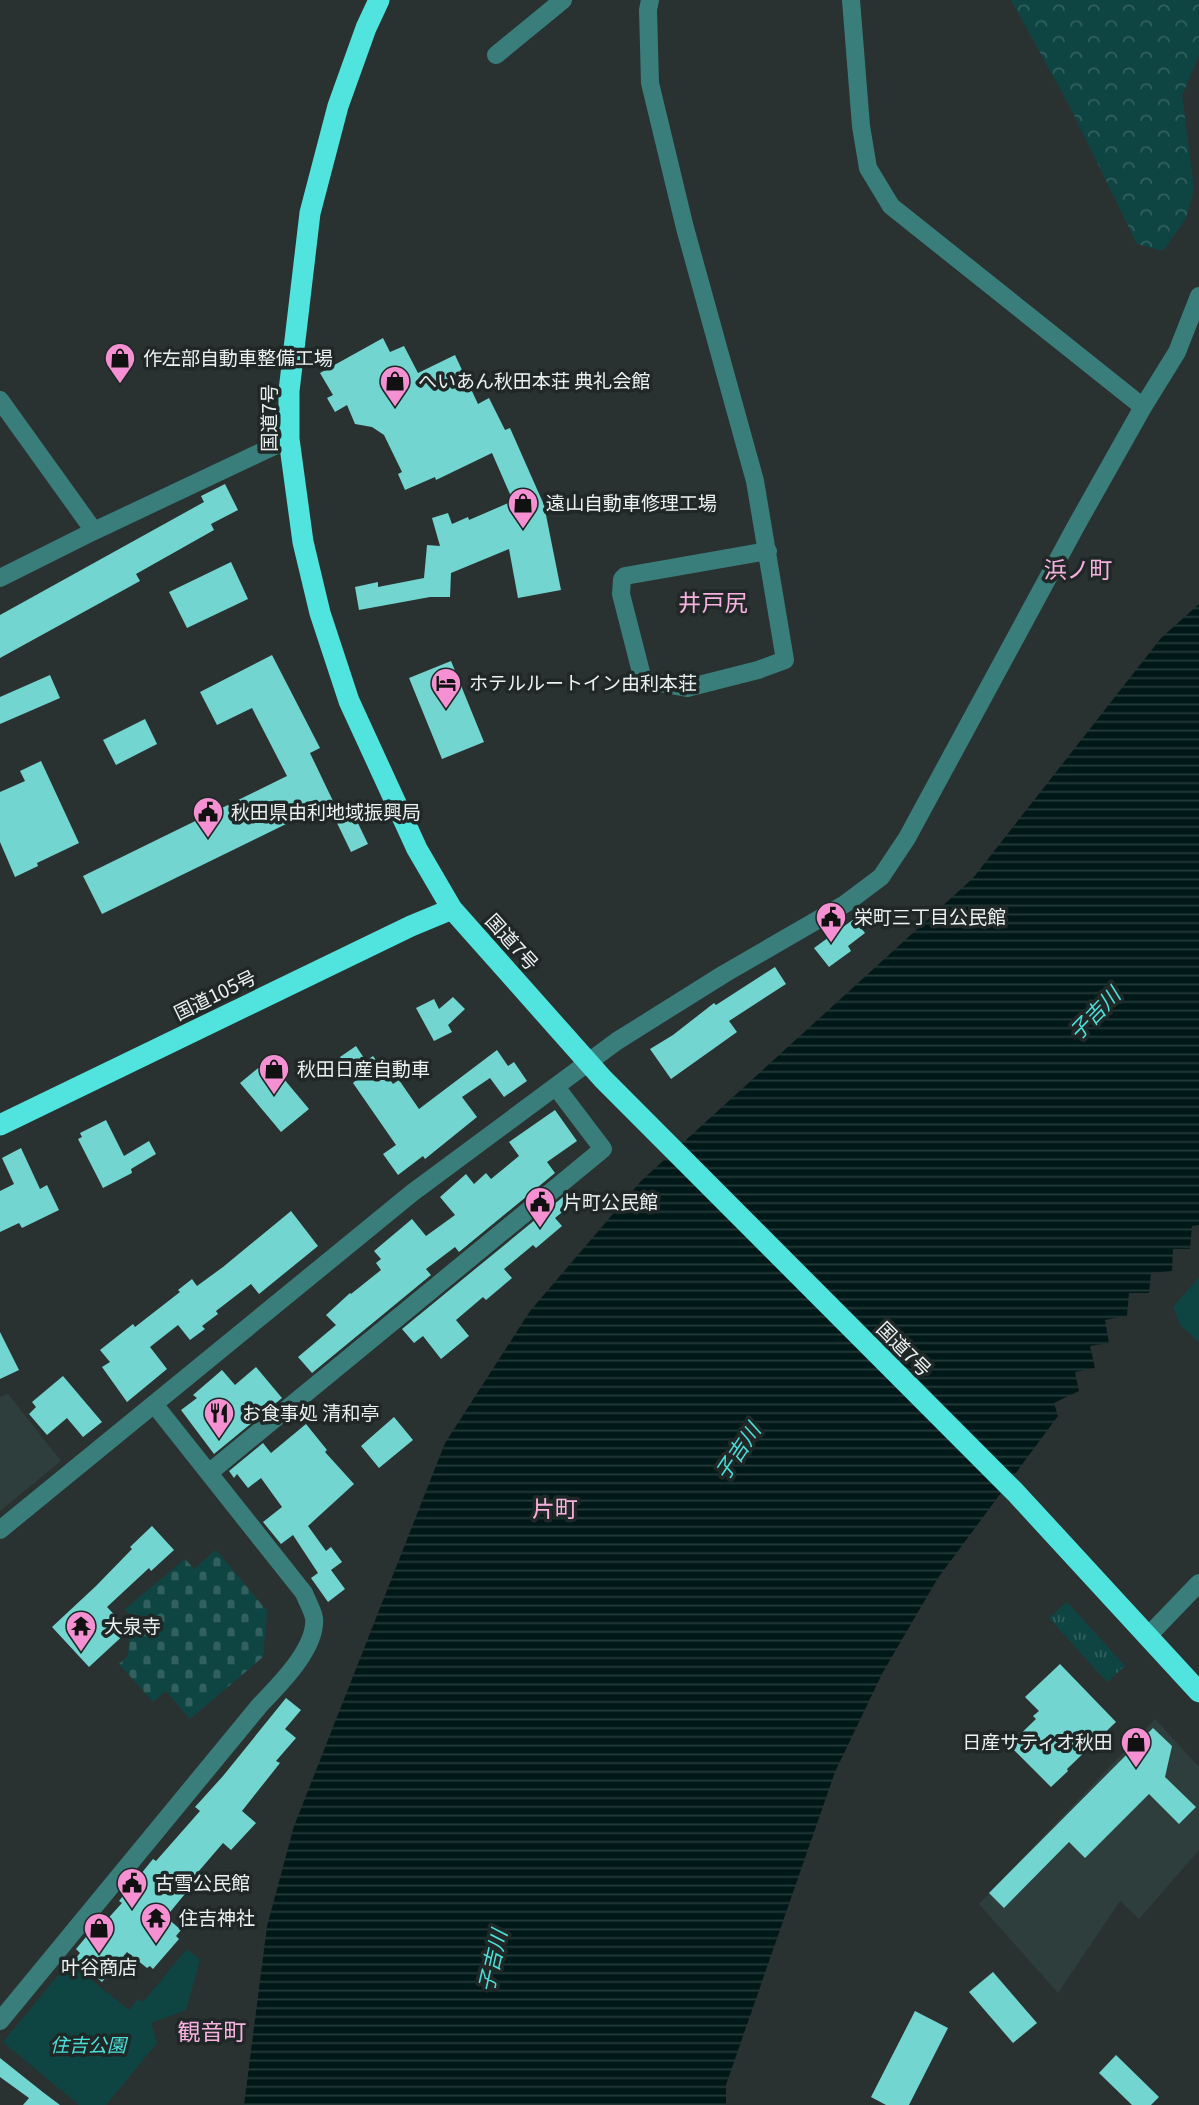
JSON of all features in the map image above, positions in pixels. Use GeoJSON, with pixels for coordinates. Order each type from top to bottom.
{"type":"FeatureCollection","features":[{"type":"Feature","properties":{"kind":"highway","name":"国道7号"},"geometry":{"type":"LineString","coordinates":[[379,0],[338,106],[310,213],[289,391],[289,439],[303,542],[320,613],[349,701],[417,849],[452,909],[603,1079],[1015,1492],[1199,1692]]}},
{"type":"Feature","properties":{"kind":"highway","name":"国道105号"},"geometry":{"type":"LineString","coordinates":[[0,1125],[411,926],[452,909]]}},
{"type":"Feature","properties":{"kind":"street"},"geometry":{"type":"LineString","coordinates":[[496,55],[563,0]]}},
{"type":"Feature","properties":{"kind":"street"},"geometry":{"type":"LineString","coordinates":[[650,0],[650,83],[685,228],[755,481],[768,551],[785,660],[758,670],[687,688],[643,680],[621,594],[622,579],[625,576],[768,551]]}},
{"type":"Feature","properties":{"kind":"street"},"geometry":{"type":"LineString","coordinates":[[851,0],[862,126],[869,168],[891,206],[1143,407]]}},
{"type":"Feature","properties":{"kind":"street"},"geometry":{"type":"LineString","coordinates":[[0,1530],[412,1193],[641,1026],[724,974],[794,935],[881,877],[924,807],[1004,656],[1143,407],[1177,352],[1199,296]]}},
{"type":"Feature","properties":{"kind":"street"},"geometry":{"type":"LineString","coordinates":[[0,400],[94,531]]}},
{"type":"Feature","properties":{"kind":"street"},"geometry":{"type":"LineString","coordinates":[[0,579],[94,531],[289,439]]}},
{"type":"Feature","properties":{"kind":"street"},"geometry":{"type":"LineString","coordinates":[[210,1472],[603,1149],[556,1087]]}},
{"type":"Feature","properties":{"kind":"street"},"geometry":{"type":"LineString","coordinates":[[0,2021],[260,1705],[295,1668],[309,1641],[314,1619],[304,1593],[154,1404]]}},
{"type":"Feature","properties":{"kind":"street"},"geometry":{"type":"LineString","coordinates":[[1148,1636],[1199,1583]]}},
{"type":"Feature","properties":{"kind":"shaded area"},"geometry":{"type":"Polygon","coordinates":[[[8,1394],[61,1461],[0,1511],[0,1397],[8,1394]]]}},
{"type":"Feature","properties":{"kind":"shaded area"},"geometry":{"type":"Polygon","coordinates":[[[1155,1719],[1199,1767],[1199,1850],[1139,1919],[1120,1901],[1058,1993],[979,1904],[1155,1719]]]}},
{"type":"Feature","properties":{"kind":"green space"},"geometry":{"type":"Polygon","coordinates":[[[1011,0],[1199,0],[1199,56],[1182,95],[1194,189],[1186,218],[1163,251],[1137,244],[1069,105],[1011,0]]]}},
{"type":"Feature","properties":{"kind":"green space"},"geometry":{"type":"Polygon","coordinates":[[[1199,1277],[1199,1342],[1181,1326],[1173,1307],[1199,1277]]]}},
{"type":"Feature","properties":{"kind":"green space"},"geometry":{"type":"Polygon","coordinates":[[[216,1550],[267,1611],[263,1657],[190,1719],[166,1691],[153,1702],[119,1664],[128,1656],[129,1638],[141,1628],[125,1609],[185,1559],[194,1569],[216,1550]]]}},
{"type":"Feature","properties":{"kind":"green space"},"geometry":{"type":"Polygon","coordinates":[[[1067,1602],[1125,1666],[1107,1682],[1049,1618],[1067,1602]]]}},
{"type":"Feature","properties":{"kind":"green space","name":"住吉公園"},"geometry":{"type":"Polygon","coordinates":[[[187,1949],[200,1960],[186,2010],[151,2023],[157,2043],[106,2105],[79,2105],[3,2042],[69,1962],[129,2010],[138,1999],[143,2002],[187,1949]]]}},
{"type":"Feature","properties":{"kind":"water","name":"子吉川"},"geometry":{"type":"Polygon","coordinates":[[[1199,604],[1199,1225],[1192,1226],[1190,1249],[1173,1249],[1172,1271],[1151,1273],[1149,1293],[1129,1293],[1127,1316],[1105,1320],[1109,1343],[1090,1346],[1095,1368],[1075,1372],[1079,1391],[1054,1403],[1058,1416],[938,1578],[883,1672],[835,1772],[726,2085],[726,2105],[244,2105],[267,1926],[294,1826],[445,1443],[530,1311],[641,1181],[973,878],[1161,638],[1199,604]]]}},
{"type":"Feature","properties":{"kind":"building"},"geometry":{"type":"Polygon","coordinates":[[[383,338],[390,352],[404,346],[418,373],[455,355],[478,404],[489,398],[505,430],[510,428],[544,505],[561,590],[518,598],[509,549],[451,573],[450,597],[430,597],[359,610],[355,587],[378,582],[378,587],[424,578],[427,545],[440,546],[432,518],[448,513],[452,524],[468,517],[469,520],[513,501],[492,453],[436,480],[435,477],[405,490],[398,474],[402,472],[384,435],[372,427],[355,424],[347,405],[335,412],[327,398],[333,395],[320,373],[383,338]]]}},
{"type":"Feature","properties":{"kind":"building"},"geometry":{"type":"Polygon","coordinates":[[[225,484],[238,510],[211,524],[214,530],[136,574],[140,581],[0,658],[0,615],[204,502],[201,496],[225,484]]]}},
{"type":"Feature","properties":{"kind":"building"},"geometry":{"type":"Polygon","coordinates":[[[231,562],[248,599],[187,628],[169,592],[231,562]]]}},
{"type":"Feature","properties":{"kind":"building","name":"秋田県由利地域振興局"},"geometry":{"type":"Polygon","coordinates":[[[272,655],[320,748],[310,753],[333,801],[102,914],[83,876],[287,776],[252,708],[217,725],[200,692],[272,655]]]}},
{"type":"Feature","properties":{"kind":"building","name":"ホテルルートイン由利本荘"},"geometry":{"type":"Polygon","coordinates":[[[451,661],[484,742],[442,759],[409,678],[451,661]]]}},
{"type":"Feature","properties":{"kind":"building"},"geometry":{"type":"Polygon","coordinates":[[[50,675],[60,698],[0,724],[0,697],[50,675]]]}},
{"type":"Feature","properties":{"kind":"building"},"geometry":{"type":"Polygon","coordinates":[[[145,719],[157,744],[116,765],[103,740],[145,719]]]}},
{"type":"Feature","properties":{"kind":"building"},"geometry":{"type":"Polygon","coordinates":[[[41,761],[79,843],[15,877],[0,842],[0,792],[25,781],[20,771],[41,761]]]}},
{"type":"Feature","properties":{"kind":"building"},"geometry":{"type":"Polygon","coordinates":[[[354,815],[368,844],[351,852],[337,823],[354,815]]]}},
{"type":"Feature","properties":{"kind":"building","name":"栄町三丁目公民館"},"geometry":{"type":"Polygon","coordinates":[[[854,919],[865,933],[848,946],[851,951],[829,967],[814,948],[854,919]]]}},
{"type":"Feature","properties":{"kind":"building"},"geometry":{"type":"Polygon","coordinates":[[[775,967],[786,984],[729,1021],[737,1032],[671,1079],[650,1049],[714,1003],[716,1005],[775,967]]]}},
{"type":"Feature","properties":{"kind":"building"},"geometry":{"type":"Polygon","coordinates":[[[453,997],[465,1009],[448,1025],[452,1032],[434,1041],[416,1008],[434,999],[439,1009],[453,997]]]}},
{"type":"Feature","properties":{"kind":"building"},"geometry":{"type":"Polygon","coordinates":[[[356,1046],[366,1061],[373,1056],[393,1084],[399,1080],[419,1109],[497,1050],[508,1066],[514,1062],[527,1081],[504,1097],[490,1078],[462,1097],[477,1117],[425,1159],[423,1156],[398,1175],[383,1154],[396,1145],[353,1083],[356,1080],[340,1057],[356,1046]]]}},
{"type":"Feature","properties":{"kind":"building","name":"秋田日産自動車"},"geometry":{"type":"Polygon","coordinates":[[[268,1060],[309,1109],[281,1132],[240,1083],[268,1060]]]}},
{"type":"Feature","properties":{"kind":"building"},"geometry":{"type":"Polygon","coordinates":[[[555,1110],[577,1141],[547,1162],[555,1173],[459,1252],[455,1247],[426,1269],[431,1275],[312,1373],[298,1357],[336,1325],[326,1315],[381,1270],[376,1263],[381,1259],[374,1251],[412,1219],[426,1236],[455,1215],[440,1197],[466,1174],[474,1184],[486,1173],[491,1179],[519,1156],[509,1142],[555,1110]]]}},
{"type":"Feature","properties":{"kind":"building"},"geometry":{"type":"Polygon","coordinates":[[[106,1120],[124,1156],[149,1141],[156,1154],[131,1169],[132,1173],[103,1188],[78,1139],[82,1137],[80,1133],[106,1120]]]}},
{"type":"Feature","properties":{"kind":"building"},"geometry":{"type":"Polygon","coordinates":[[[21,1148],[40,1189],[47,1185],[59,1210],[22,1228],[19,1223],[0,1232],[0,1191],[14,1184],[2,1158],[21,1148]]]}},
{"type":"Feature","properties":{"kind":"building"},"geometry":{"type":"Polygon","coordinates":[[[569,1192],[576,1201],[555,1218],[562,1226],[536,1248],[533,1245],[504,1269],[512,1278],[486,1300],[483,1297],[456,1320],[469,1336],[441,1359],[423,1336],[414,1343],[402,1329],[569,1192]]]}},
{"type":"Feature","properties":{"kind":"building"},"geometry":{"type":"Polygon","coordinates":[[[291,1211],[318,1246],[259,1294],[251,1284],[216,1311],[218,1314],[202,1326],[205,1329],[190,1340],[178,1325],[150,1347],[167,1369],[127,1402],[102,1367],[110,1362],[100,1350],[133,1324],[135,1327],[180,1292],[178,1290],[192,1279],[197,1286],[291,1211]]]}},
{"type":"Feature","properties":{"kind":"building"},"geometry":{"type":"Polygon","coordinates":[[[0,1332],[19,1370],[0,1379],[0,1332]]]}},
{"type":"Feature","properties":{"kind":"building"},"geometry":{"type":"Polygon","coordinates":[[[256,1367],[282,1398],[214,1454],[181,1410],[197,1398],[193,1395],[222,1370],[235,1385],[256,1367]]]}},
{"type":"Feature","properties":{"kind":"building"},"geometry":{"type":"Polygon","coordinates":[[[63,1376],[102,1422],[83,1437],[67,1418],[47,1435],[29,1414],[36,1407],[32,1402],[63,1376]]]}},
{"type":"Feature","properties":{"kind":"building"},"geometry":{"type":"Polygon","coordinates":[[[394,1417],[413,1440],[379,1468],[361,1446],[394,1417]]]}},
{"type":"Feature","properties":{"kind":"building"},"geometry":{"type":"Polygon","coordinates":[[[306,1424],[327,1450],[325,1452],[354,1484],[308,1526],[326,1551],[331,1547],[342,1562],[331,1570],[345,1589],[328,1602],[311,1578],[318,1573],[293,1535],[281,1544],[263,1522],[282,1507],[261,1478],[248,1488],[237,1474],[234,1478],[229,1471],[263,1443],[271,1453],[306,1424]]]}},
{"type":"Feature","properties":{"kind":"building"},"geometry":{"type":"Polygon","coordinates":[[[152,1526],[174,1550],[151,1571],[149,1568],[107,1607],[129,1630],[89,1667],[52,1627],[96,1586],[152,1526]]]}},
{"type":"Feature","properties":{"kind":"building"},"geometry":{"type":"Polygon","coordinates":[[[1060,1664],[1116,1722],[1051,1787],[1009,1745],[1036,1719],[1033,1716],[1039,1711],[1025,1697],[1060,1664]]]}},
{"type":"Feature","properties":{"kind":"building"},"geometry":{"type":"Polygon","coordinates":[[[286,1698],[301,1710],[285,1729],[296,1738],[276,1761],[280,1763],[242,1811],[256,1823],[231,1850],[223,1843],[186,1886],[189,1889],[166,1917],[181,1930],[176,1936],[179,1939],[153,1969],[150,1966],[147,1968],[127,1952],[102,1982],[75,1959],[80,1953],[76,1949],[91,1931],[94,1934],[122,1903],[119,1901],[153,1859],[156,1861],[200,1811],[195,1807],[286,1698]]]}},
{"type":"Feature","properties":{"kind":"building"},"geometry":{"type":"Polygon","coordinates":[[[1153,1728],[1172,1746],[1165,1777],[1196,1807],[1179,1824],[1149,1794],[1085,1858],[1069,1842],[1004,1908],[989,1893],[1153,1728]]]}},
{"type":"Feature","properties":{"kind":"building"},"geometry":{"type":"Polygon","coordinates":[[[993,1972],[1037,2023],[1013,2043],[969,1992],[993,1972]]]}},
{"type":"Feature","properties":{"kind":"building"},"geometry":{"type":"Polygon","coordinates":[[[915,2011],[948,2028],[909,2105],[886,2105],[871,2097],[915,2011]]]}},
{"type":"Feature","properties":{"kind":"building"},"geometry":{"type":"Polygon","coordinates":[[[1116,2055],[1159,2097],[1151,2105],[1132,2105],[1099,2073],[1116,2055]]]}},
{"type":"Feature","properties":{"kind":"building"},"geometry":{"type":"Polygon","coordinates":[[[0,2058],[60,2105],[23,2105],[29,2098],[0,2077],[0,2058]]]}},
{"type":"Feature","properties":{"kind":"place","name":"作左部自動車整備工場"},"geometry":{"type":"Point","coordinates":[120,385]}},
{"type":"Feature","properties":{"kind":"place","name":"へいあん秋田本荘 典礼会館"},"geometry":{"type":"Point","coordinates":[395,408]}},
{"type":"Feature","properties":{"kind":"place","name":"遠山自動車修理工場"},"geometry":{"type":"Point","coordinates":[523,530]}},
{"type":"Feature","properties":{"kind":"place","name":"ホテルルートイン由利本荘"},"geometry":{"type":"Point","coordinates":[446,710]}},
{"type":"Feature","properties":{"kind":"place","name":"秋田県由利地域振興局"},"geometry":{"type":"Point","coordinates":[208,839]}},
{"type":"Feature","properties":{"kind":"place","name":"栄町三丁目公民館"},"geometry":{"type":"Point","coordinates":[831,944]}},
{"type":"Feature","properties":{"kind":"place","name":"秋田日産自動車"},"geometry":{"type":"Point","coordinates":[274,1096]}},
{"type":"Feature","properties":{"kind":"place","name":"片町公民館"},"geometry":{"type":"Point","coordinates":[540,1229]}},
{"type":"Feature","properties":{"kind":"place","name":"お食事処 清和亭"},"geometry":{"type":"Point","coordinates":[219,1440]}},
{"type":"Feature","properties":{"kind":"place","name":"大泉寺"},"geometry":{"type":"Point","coordinates":[81,1653]}},
{"type":"Feature","properties":{"kind":"place","name":"日産サティオ秋田"},"geometry":{"type":"Point","coordinates":[1136,1769]}},
{"type":"Feature","properties":{"kind":"place","name":"古雪公民館"},"geometry":{"type":"Point","coordinates":[132,1910]}},
{"type":"Feature","properties":{"kind":"place","name":"住吉神社"},"geometry":{"type":"Point","coordinates":[156,1945]}},
{"type":"Feature","properties":{"kind":"place","name":"叶谷商店"},"geometry":{"type":"Point","coordinates":[99,1955]}},
{"type":"Feature","properties":{"kind":"district","name":"浜ノ町"},"geometry":{"type":"Point","coordinates":[1078,570]}},
{"type":"Feature","properties":{"kind":"district","name":"井戸尻"},"geometry":{"type":"Point","coordinates":[713,603]}},
{"type":"Feature","properties":{"kind":"district","name":"片町"},"geometry":{"type":"Point","coordinates":[555,1509]}},
{"type":"Feature","properties":{"kind":"district","name":"観音町"},"geometry":{"type":"Point","coordinates":[212,2032]}}]}
